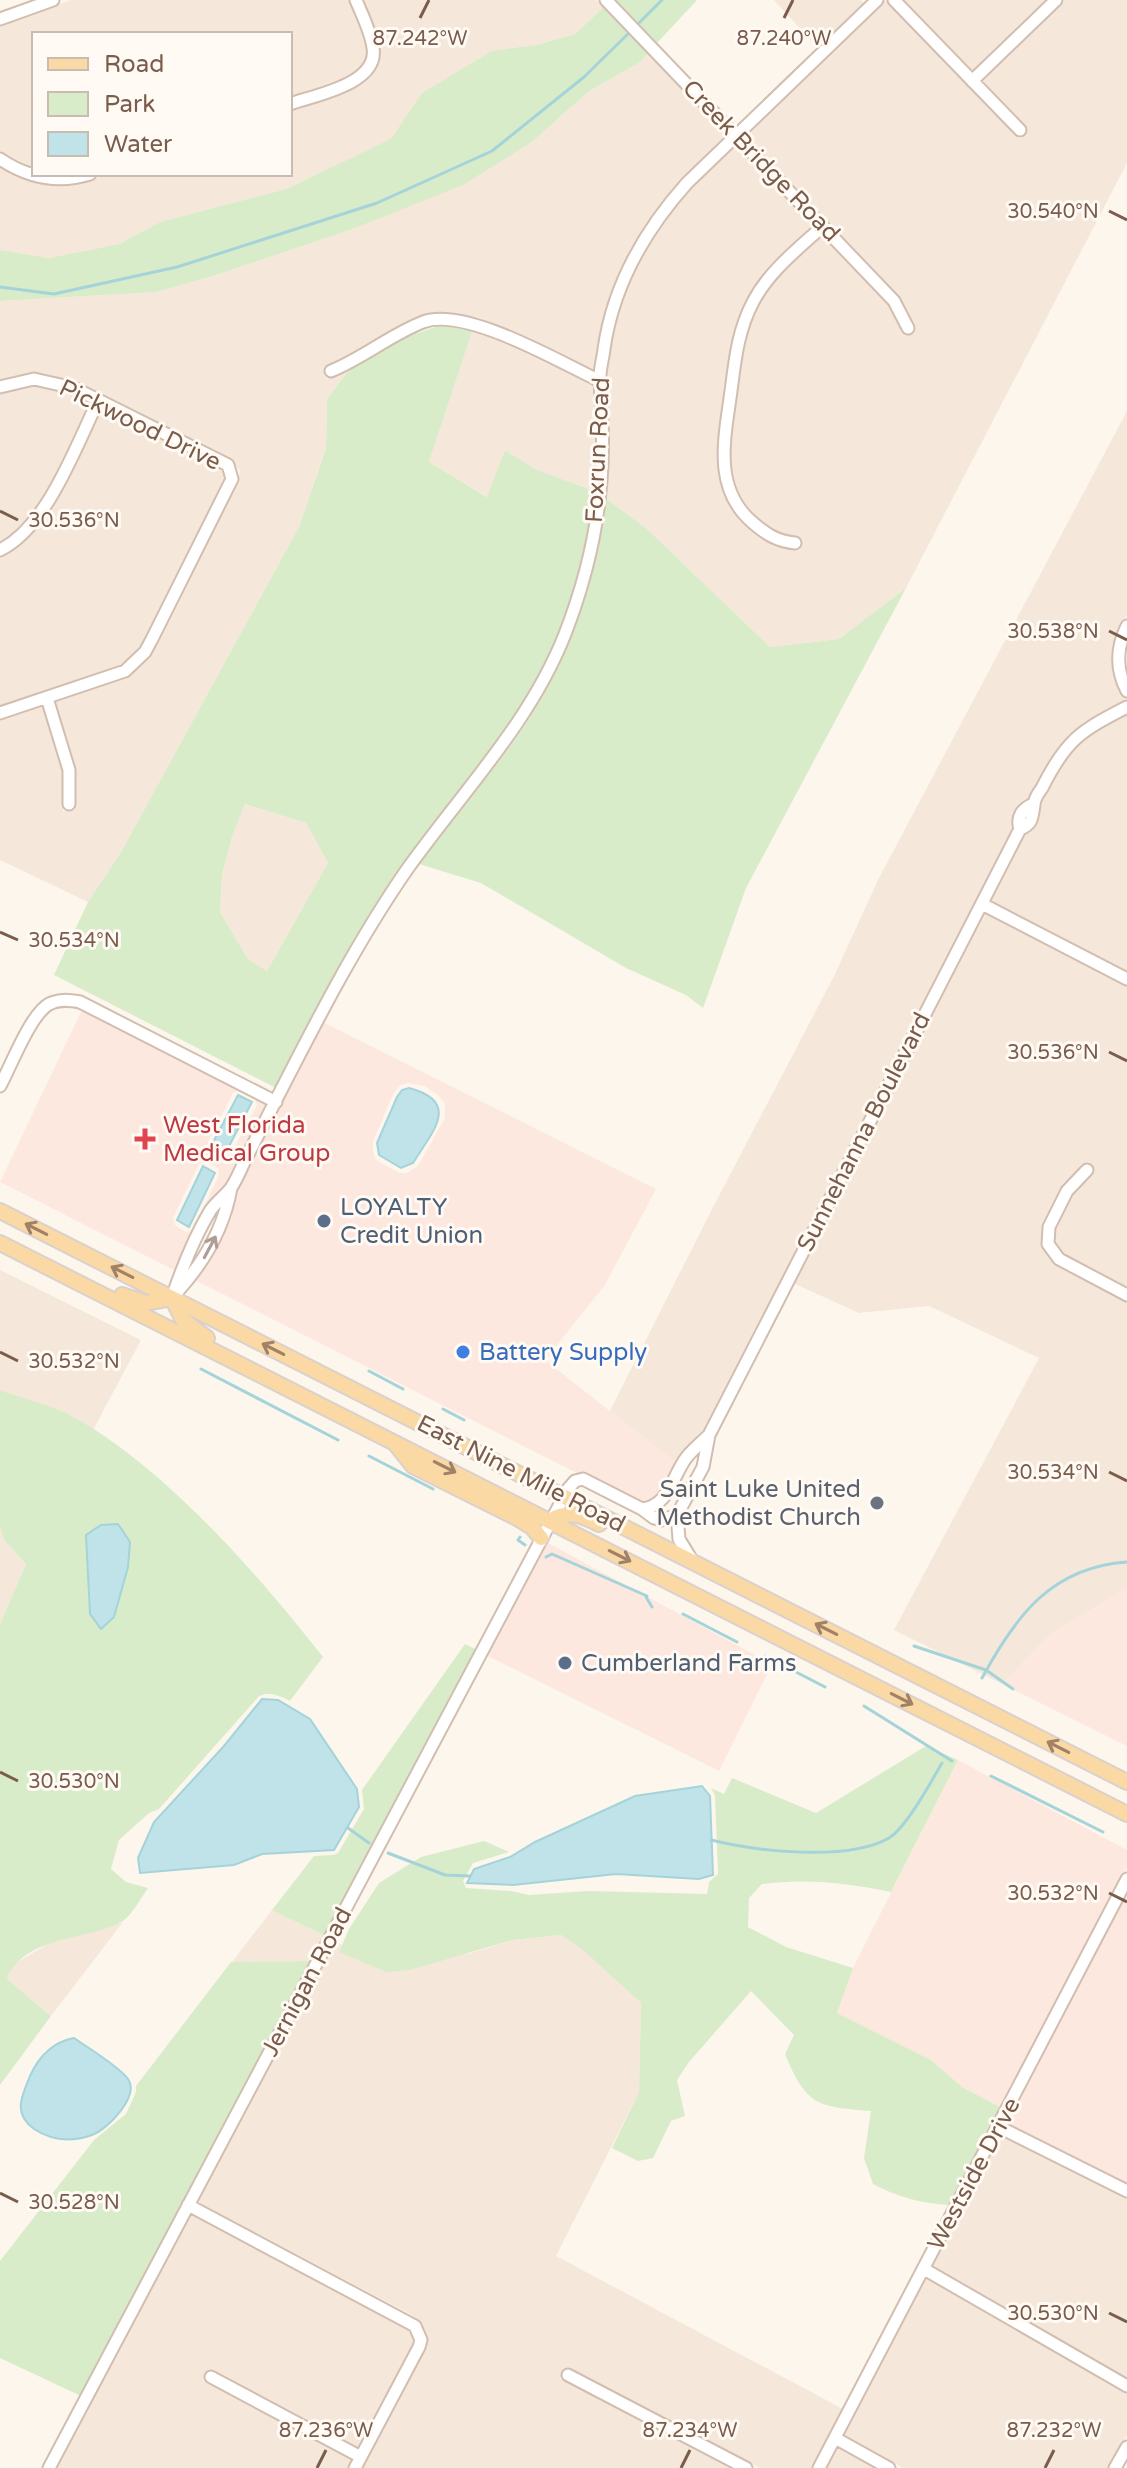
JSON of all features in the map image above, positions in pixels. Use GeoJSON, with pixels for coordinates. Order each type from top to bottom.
{"type":"FeatureCollection","features":[{"type":"Feature","properties":{"kind":"main road","name":"East Nine Mile Road"},"geometry":{"type":"LineString","coordinates":[[0,1211],[1127,1782]]}},
{"type":"Feature","properties":{"kind":"main road"},"geometry":{"type":"LineString","coordinates":[[0,1233],[130,1299],[146,1303],[172,1298],[183,1320],[196,1333],[367,1428]]}},
{"type":"Feature","properties":{"kind":"main road","name":"East Nine Mile Road"},"geometry":{"type":"LineString","coordinates":[[0,1243],[1127,1814]]}},
{"type":"Feature","properties":{"kind":"main road"},"geometry":{"type":"LineString","coordinates":[[392,1440],[413,1466],[517,1518],[532,1527],[541,1538]]}},
{"type":"Feature","properties":{"kind":"main road"},"geometry":{"type":"LineString","coordinates":[[551,1520],[565,1513],[588,1518],[767,1610],[796,1614]]}},
{"type":"Feature","properties":{"kind":"street"},"geometry":{"type":"LineString","coordinates":[[0,19],[53,0]]}},
{"type":"Feature","properties":{"kind":"street"},"geometry":{"type":"LineString","coordinates":[[292,103],[354,81],[369,69],[373,47],[356,0]]}},
{"type":"Feature","properties":{"kind":"street","name":"Creek Bridge Road"},"geometry":{"type":"LineString","coordinates":[[606,0],[894,301],[908,328]]}},
{"type":"Feature","properties":{"kind":"street"},"geometry":{"type":"LineString","coordinates":[[894,0],[1020,130]]}},
{"type":"Feature","properties":{"kind":"street"},"geometry":{"type":"LineString","coordinates":[[972,81],[1056,0]]}},
{"type":"Feature","properties":{"kind":"street","name":"Foxrun Road"},"geometry":{"type":"LineString","coordinates":[[172,1298],[198,1269],[226,1217],[231,1187],[362,941],[414,860],[519,723],[556,655],[584,577],[595,530],[604,434],[600,381],[606,339],[618,294],[640,246],[670,203],[873,1]]}},
{"type":"Feature","properties":{"kind":"street"},"geometry":{"type":"LineString","coordinates":[[0,159],[32,175]]}},
{"type":"Feature","properties":{"kind":"street"},"geometry":{"type":"LineString","coordinates":[[38,176],[68,179],[81,176]]}},
{"type":"Feature","properties":{"kind":"street"},"geometry":{"type":"LineString","coordinates":[[795,543],[779,542],[745,516],[729,492],[723,451],[738,342],[746,316],[774,271],[823,226]]}},
{"type":"Feature","properties":{"kind":"street"},"geometry":{"type":"LineString","coordinates":[[331,371],[426,321],[456,319],[478,324],[600,381]]}},
{"type":"Feature","properties":{"kind":"street","name":"Pickwood Drive"},"geometry":{"type":"LineString","coordinates":[[0,387],[40,379],[74,388],[228,465],[232,471],[232,479],[145,652],[125,671],[47,698]]}},
{"type":"Feature","properties":{"kind":"street"},"geometry":{"type":"LineString","coordinates":[[0,550],[18,539],[43,512],[98,401]]}},
{"type":"Feature","properties":{"kind":"street"},"geometry":{"type":"LineString","coordinates":[[1127,626],[1118,661],[1127,691]]}},
{"type":"Feature","properties":{"kind":"street"},"geometry":{"type":"LineString","coordinates":[[0,713],[47,698],[69,770],[69,804]]}},
{"type":"Feature","properties":{"kind":"street","name":"Sunnehanna Boulevard"},"geometry":{"type":"LineString","coordinates":[[677,1515],[703,1467],[709,1435],[1020,829],[1018,818],[1021,812],[1033,804],[1056,760],[1073,739],[1127,707]]}},
{"type":"Feature","properties":{"kind":"street"},"geometry":{"type":"LineString","coordinates":[[982,904],[1127,979]]}},
{"type":"Feature","properties":{"kind":"street"},"geometry":{"type":"LineString","coordinates":[[0,1086],[38,1013],[49,1004],[69,1000],[80,1002],[276,1102]]}},
{"type":"Feature","properties":{"kind":"street"},"geometry":{"type":"LineString","coordinates":[[1087,1170],[1067,1191],[1049,1227],[1048,1244],[1059,1259],[1127,1295]]}},
{"type":"Feature","properties":{"kind":"street","name":"Sunnehanna Boulevard"},"geometry":{"type":"LineString","coordinates":[[642,1509],[653,1508],[662,1501],[684,1460],[709,1435]]}},
{"type":"Feature","properties":{"kind":"street"},"geometry":{"type":"LineString","coordinates":[[564,1496],[575,1481],[583,1479],[654,1518],[662,1520],[677,1515],[679,1539],[693,1562]]}},
{"type":"Feature","properties":{"kind":"street","name":"Jernigan Road"},"geometry":{"type":"LineString","coordinates":[[49,2468],[564,1496]]}},
{"type":"Feature","properties":{"kind":"street","name":"Westside Drive"},"geometry":{"type":"LineString","coordinates":[[819,2468],[1127,1879]]}},
{"type":"Feature","properties":{"kind":"street"},"geometry":{"type":"LineString","coordinates":[[999,2127],[1127,2191]]}},
{"type":"Feature","properties":{"kind":"street"},"geometry":{"type":"LineString","coordinates":[[188,2205],[415,2326],[421,2340],[358,2462],[211,2377]]}},
{"type":"Feature","properties":{"kind":"street"},"geometry":{"type":"LineString","coordinates":[[924,2269],[1127,2386]]}},
{"type":"Feature","properties":{"kind":"street"},"geometry":{"type":"LineString","coordinates":[[568,2375],[746,2468]]}},
{"type":"Feature","properties":{"kind":"street"},"geometry":{"type":"LineString","coordinates":[[835,2438],[889,2468]]}},
{"type":"Feature","properties":{"kind":"street"},"geometry":{"type":"LineString","coordinates":[[1115,2468],[1127,2447]]}},
{"type":"Feature","properties":{"kind":"shaded area"},"geometry":{"type":"Polygon","coordinates":[[[71,0],[350,0],[367,49],[367,58],[364,66],[352,75],[292,96],[292,32],[32,32],[32,167],[0,151],[0,26],[71,0]]]}},
{"type":"Feature","properties":{"kind":"shaded area"},"geometry":{"type":"Polygon","coordinates":[[[363,0],[597,0],[604,7],[575,34],[537,45],[423,93],[392,139],[286,189],[160,222],[119,244],[49,258],[0,250],[0,167],[23,179],[58,185],[86,182],[102,176],[292,176],[292,109],[356,87],[374,71],[379,58],[379,45],[363,0]]]}},
{"type":"Feature","properties":{"kind":"shaded area"},"geometry":{"type":"Polygon","coordinates":[[[774,0],[861,0],[865,4],[818,48],[774,0]]]}},
{"type":"Feature","properties":{"kind":"shaded area"},"geometry":{"type":"Polygon","coordinates":[[[886,0],[1020,139],[1028,129],[981,81],[1065,0],[1127,0],[1127,163],[906,588],[839,639],[770,647],[646,528],[605,498],[610,433],[606,377],[612,339],[633,272],[659,227],[691,187],[735,144],[814,226],[761,278],[740,315],[732,342],[717,450],[719,480],[731,508],[757,535],[775,547],[799,550],[801,538],[781,535],[765,525],[741,500],[731,476],[729,451],[743,342],[756,307],[778,276],[822,234],[889,306],[905,336],[916,329],[899,297],[745,135],[886,0]]]}},
{"type":"Feature","properties":{"kind":"shaded area"},"geometry":{"type":"Polygon","coordinates":[[[903,0],[1048,0],[972,73],[903,0]]]}},
{"type":"Feature","properties":{"kind":"shaded area"},"geometry":{"type":"Polygon","coordinates":[[[648,53],[727,135],[666,198],[635,244],[612,293],[600,337],[595,372],[481,318],[442,312],[424,315],[324,367],[327,379],[349,370],[327,399],[326,447],[299,527],[121,852],[88,902],[0,860],[0,720],[43,706],[63,772],[63,811],[75,810],[75,768],[55,702],[126,677],[149,656],[238,482],[240,471],[230,459],[77,382],[41,373],[0,381],[0,301],[156,292],[350,230],[533,141],[589,91],[640,62],[648,53]]]}},
{"type":"Feature","properties":{"kind":"shaded area"},"geometry":{"type":"Polygon","coordinates":[[[473,329],[595,386],[598,435],[594,491],[535,469],[505,450],[488,497],[429,462],[473,329]]]}},
{"type":"Feature","properties":{"kind":"shaded area"},"geometry":{"type":"Polygon","coordinates":[[[39,386],[72,394],[90,404],[38,508],[26,524],[0,544],[0,394],[39,386]]]}},
{"type":"Feature","properties":{"kind":"shaded area"},"geometry":{"type":"Polygon","coordinates":[[[100,410],[224,471],[227,478],[147,636],[132,658],[123,665],[0,707],[0,557],[21,545],[48,514],[100,410]]]}},
{"type":"Feature","properties":{"kind":"shaded area"},"geometry":{"type":"Polygon","coordinates":[[[1127,411],[1127,614],[1116,637],[1112,663],[1118,687],[1126,701],[1084,722],[1069,735],[1051,757],[1030,799],[1016,810],[1013,830],[701,1434],[676,1463],[610,1411],[834,976],[879,878],[1127,411]]]}},
{"type":"Feature","properties":{"kind":"shaded area"},"geometry":{"type":"Polygon","coordinates":[[[1127,714],[1127,972],[990,901],[1023,835],[1037,823],[1040,804],[1061,763],[1089,733],[1127,714]]]}},
{"type":"Feature","properties":{"kind":"shaded area"},"geometry":{"type":"Polygon","coordinates":[[[245,804],[306,823],[328,863],[267,971],[248,959],[220,912],[222,876],[245,804]]]}},
{"type":"Feature","properties":{"kind":"shaded area"},"geometry":{"type":"Polygon","coordinates":[[[984,913],[1127,986],[1127,1288],[1062,1254],[1054,1242],[1055,1229],[1072,1194],[1095,1171],[1089,1162],[1072,1175],[1062,1188],[1042,1234],[1043,1248],[1055,1265],[1127,1303],[1127,1588],[1051,1634],[1002,1684],[894,1630],[1039,1358],[929,1306],[859,1313],[793,1283],[984,913]]]}},
{"type":"Feature","properties":{"kind":"shaded area"},"geometry":{"type":"Polygon","coordinates":[[[82,1010],[239,1090],[233,1093],[208,1142],[210,1149],[223,1157],[231,1154],[257,1105],[255,1099],[268,1105],[228,1180],[206,1206],[176,1271],[0,1182],[82,1010]],[[206,1161],[199,1164],[173,1218],[175,1225],[186,1232],[194,1229],[219,1175],[218,1168],[206,1161]]]}},
{"type":"Feature","properties":{"kind":"shaded area"},"geometry":{"type":"Polygon","coordinates":[[[323,1022],[656,1189],[605,1285],[545,1360],[676,1463],[657,1497],[644,1502],[586,1473],[579,1474],[195,1280],[231,1220],[239,1186],[323,1022]],[[400,1085],[393,1094],[373,1142],[376,1160],[399,1173],[407,1173],[418,1166],[445,1118],[445,1104],[425,1086],[400,1085]]]}},
{"type":"Feature","properties":{"kind":"shaded area"},"geometry":{"type":"Polygon","coordinates":[[[0,1270],[141,1340],[93,1430],[73,1416],[0,1390],[0,1270]]]}},
{"type":"Feature","properties":{"kind":"shaded area"},"geometry":{"type":"Polygon","coordinates":[[[0,1527],[4,1540],[26,1564],[0,1624],[0,1527]]]}},
{"type":"Feature","properties":{"kind":"shaded area"},"geometry":{"type":"Polygon","coordinates":[[[546,1542],[772,1664],[719,1771],[488,1656],[546,1542]]]}},
{"type":"Feature","properties":{"kind":"shaded area"},"geometry":{"type":"Polygon","coordinates":[[[1127,1588],[1127,1746],[1002,1684],[1051,1634],[1127,1588]]]}},
{"type":"Feature","properties":{"kind":"shaded area"},"geometry":{"type":"Polygon","coordinates":[[[958,1760],[1127,1850],[1127,1866],[1002,2108],[962,2087],[931,2060],[837,2013],[853,1968],[958,1760]]]}},
{"type":"Feature","properties":{"kind":"shaded area"},"geometry":{"type":"Polygon","coordinates":[[[1127,1891],[1127,2183],[1007,2123],[1127,1891]]]}},
{"type":"Feature","properties":{"kind":"shaded area"},"geometry":{"type":"Polygon","coordinates":[[[272,1910],[325,1936],[312,1961],[232,1962],[272,1910]]]}},
{"type":"Feature","properties":{"kind":"shaded area"},"geometry":{"type":"Polygon","coordinates":[[[123,1922],[51,2016],[7,1979],[12,1965],[48,1944],[123,1922]]]}},
{"type":"Feature","properties":{"kind":"shaded area"},"geometry":{"type":"Polygon","coordinates":[[[561,1935],[583,1949],[641,2003],[639,2092],[556,2256],[843,2409],[812,2468],[760,2468],[566,2367],[560,2378],[732,2468],[362,2468],[425,2349],[427,2338],[424,2328],[412,2315],[196,2201],[335,1941],[342,1945],[339,1952],[468,1954],[513,1940],[561,1935]]]}},
{"type":"Feature","properties":{"kind":"shaded area"},"geometry":{"type":"Polygon","coordinates":[[[1001,2135],[1127,2198],[1127,2379],[932,2266],[1001,2135]]]}},
{"type":"Feature","properties":{"kind":"shaded area"},"geometry":{"type":"Polygon","coordinates":[[[190,2213],[411,2331],[414,2345],[359,2448],[209,2369],[203,2380],[353,2460],[349,2468],[56,2468],[190,2213]]]}},
{"type":"Feature","properties":{"kind":"shaded area"},"geometry":{"type":"Polygon","coordinates":[[[926,2277],[1127,2394],[1127,2435],[1109,2468],[903,2468],[843,2435],[926,2277]]]}},
{"type":"Feature","properties":{"kind":"shaded area"},"geometry":{"type":"Polygon","coordinates":[[[836,2447],[875,2468],[825,2468],[836,2447]]]}},
{"type":"Feature","properties":{"kind":"green space"},"geometry":{"type":"Polygon","coordinates":[[[616,0],[697,0],[657,43],[616,0]]]}},
{"type":"Feature","properties":{"kind":"green space"},"geometry":{"type":"Polygon","coordinates":[[[604,7],[648,53],[640,62],[589,91],[533,141],[463,185],[350,230],[156,292],[0,301],[0,250],[49,258],[119,244],[160,222],[286,189],[391,139],[422,93],[492,51],[537,45],[575,34],[604,7]]]}},
{"type":"Feature","properties":{"kind":"green space"},"geometry":{"type":"Polygon","coordinates":[[[441,325],[473,329],[429,462],[487,497],[505,450],[535,469],[594,491],[589,521],[567,609],[532,692],[503,737],[384,894],[335,976],[276,1088],[54,975],[88,902],[121,852],[299,527],[326,448],[327,399],[349,370],[406,337],[441,325]],[[245,804],[232,837],[222,875],[220,912],[248,959],[267,971],[328,863],[306,823],[245,804]]]}},
{"type":"Feature","properties":{"kind":"green space"},"geometry":{"type":"Polygon","coordinates":[[[605,498],[646,528],[770,647],[839,639],[906,588],[746,888],[703,1008],[686,995],[626,968],[481,883],[419,864],[511,745],[554,675],[586,588],[605,498]]]}},
{"type":"Feature","properties":{"kind":"green space"},"geometry":{"type":"Polygon","coordinates":[[[0,1390],[74,1417],[143,1465],[177,1494],[240,1559],[323,1657],[290,1701],[271,1694],[259,1696],[159,1809],[149,1813],[119,1840],[111,1869],[126,1882],[148,1888],[128,1916],[107,1928],[41,1947],[15,1965],[7,1979],[51,2016],[0,2085],[0,1624],[26,1564],[4,1540],[0,1527],[0,1390]],[[128,1567],[88,1595],[90,1614],[101,1629],[114,1617],[128,1567]]]}},
{"type":"Feature","properties":{"kind":"green space"},"geometry":{"type":"Polygon","coordinates":[[[465,1644],[477,1650],[325,1936],[272,1910],[314,1856],[338,1853],[364,1809],[362,1790],[465,1644]]]}},
{"type":"Feature","properties":{"kind":"green space"},"geometry":{"type":"Polygon","coordinates":[[[926,1746],[958,1760],[891,1892],[827,1882],[762,1884],[749,1898],[748,1927],[786,1947],[853,1968],[837,2013],[931,2060],[962,2087],[1002,2108],[948,2205],[909,2199],[873,2184],[864,2158],[871,2111],[826,2105],[807,2093],[785,2054],[794,2035],[751,1991],[677,2080],[685,2116],[671,2121],[653,2158],[638,2161],[612,2148],[639,2092],[641,2003],[582,1949],[561,1935],[513,1940],[410,1970],[386,1972],[339,1952],[349,1929],[379,1883],[421,1857],[484,1841],[509,1852],[473,1863],[463,1881],[466,1888],[529,1895],[588,1891],[707,1894],[709,1882],[718,1874],[715,1795],[711,1788],[724,1794],[732,1778],[816,1813],[926,1746]]]}},
{"type":"Feature","properties":{"kind":"green space"},"geometry":{"type":"Polygon","coordinates":[[[312,1961],[81,2396],[0,2358],[0,2261],[94,2140],[126,2114],[136,2086],[231,1962],[312,1961]]]}},
{"type":"Feature","properties":{"kind":"water"},"geometry":{"type":"Polygon","coordinates":[[[409,1088],[435,1101],[439,1110],[434,1129],[413,1163],[401,1168],[379,1155],[377,1143],[397,1097],[402,1090],[409,1088]]]}},
{"type":"Feature","properties":{"kind":"water"},"geometry":{"type":"Polygon","coordinates":[[[238,1095],[252,1102],[226,1152],[212,1144],[238,1095]]]}},
{"type":"Feature","properties":{"kind":"water"},"geometry":{"type":"Polygon","coordinates":[[[203,1166],[215,1173],[189,1227],[177,1220],[203,1166]]]}},
{"type":"Feature","properties":{"kind":"water"},"geometry":{"type":"Polygon","coordinates":[[[118,1524],[130,1542],[128,1567],[114,1617],[101,1629],[90,1614],[86,1535],[101,1525],[118,1524]]]}},
{"type":"Feature","properties":{"kind":"water"},"geometry":{"type":"Polygon","coordinates":[[[262,1699],[278,1700],[310,1719],[357,1789],[359,1807],[334,1850],[262,1854],[234,1865],[140,1873],[138,1858],[154,1822],[224,1746],[262,1699]]]}},
{"type":"Feature","properties":{"kind":"water"},"geometry":{"type":"Polygon","coordinates":[[[702,1786],[710,1796],[713,1875],[699,1879],[616,1874],[513,1885],[467,1883],[474,1869],[510,1857],[535,1842],[635,1796],[702,1786]]]}},
{"type":"Feature","properties":{"kind":"water"},"geometry":{"type":"Polygon","coordinates":[[[74,2038],[124,2074],[131,2086],[130,2094],[114,2119],[99,2132],[77,2139],[55,2138],[27,2123],[21,2111],[22,2098],[42,2056],[60,2043],[74,2038]]]}},
{"type":"Feature","properties":{"kind":"waterway"},"geometry":{"type":"LineString","coordinates":[[636,26],[662,0]]}},
{"type":"Feature","properties":{"kind":"waterway"},"geometry":{"type":"LineString","coordinates":[[0,287],[54,294],[177,267],[377,203],[492,151],[584,77],[631,31]]}},
{"type":"Feature","properties":{"kind":"waterway"},"geometry":{"type":"LineString","coordinates":[[201,1369],[338,1440]]}},
{"type":"Feature","properties":{"kind":"waterway"},"geometry":{"type":"LineString","coordinates":[[369,1371],[403,1389]]}},
{"type":"Feature","properties":{"kind":"waterway"},"geometry":{"type":"LineString","coordinates":[[443,1409],[464,1420]]}},
{"type":"Feature","properties":{"kind":"waterway"},"geometry":{"type":"LineString","coordinates":[[369,1456],[433,1489]]}},
{"type":"Feature","properties":{"kind":"waterway"},"geometry":{"type":"LineString","coordinates":[[520,1537],[518,1540],[525,1545]]}},
{"type":"Feature","properties":{"kind":"waterway"},"geometry":{"type":"LineString","coordinates":[[546,1557],[552,1554],[647,1596]]}},
{"type":"Feature","properties":{"kind":"waterway"},"geometry":{"type":"LineString","coordinates":[[982,1678],[1008,1635],[1038,1599],[1077,1574],[1100,1566],[1127,1562]]}},
{"type":"Feature","properties":{"kind":"waterway"},"geometry":{"type":"LineString","coordinates":[[646,1597],[652,1607]]}},
{"type":"Feature","properties":{"kind":"waterway"},"geometry":{"type":"LineString","coordinates":[[683,1614],[737,1642]]}},
{"type":"Feature","properties":{"kind":"waterway"},"geometry":{"type":"LineString","coordinates":[[914,1646],[986,1670],[1013,1689]]}},
{"type":"Feature","properties":{"kind":"waterway"},"geometry":{"type":"LineString","coordinates":[[765,1656],[825,1687]]}},
{"type":"Feature","properties":{"kind":"waterway"},"geometry":{"type":"LineString","coordinates":[[864,1706],[952,1761]]}},
{"type":"Feature","properties":{"kind":"waterway"},"geometry":{"type":"LineString","coordinates":[[711,1840],[752,1848],[801,1852],[850,1850],[871,1845],[889,1838],[903,1825],[942,1763]]}},
{"type":"Feature","properties":{"kind":"waterway"},"geometry":{"type":"LineString","coordinates":[[991,1776],[1103,1832]]}},
{"type":"Feature","properties":{"kind":"waterway"},"geometry":{"type":"LineString","coordinates":[[348,1828],[369,1843]]}},
{"type":"Feature","properties":{"kind":"waterway"},"geometry":{"type":"LineString","coordinates":[[388,1853],[445,1875],[470,1876]]}},
{"type":"Feature","properties":{"kind":"place","name":"West Florida Medical Group"},"geometry":{"type":"Point","coordinates":[145,1139]}},
{"type":"Feature","properties":{"kind":"place","name":"LOYALTY Credit Union"},"geometry":{"type":"Point","coordinates":[324,1221]}},
{"type":"Feature","properties":{"kind":"place","name":"Battery Supply"},"geometry":{"type":"Point","coordinates":[463,1352]}},
{"type":"Feature","properties":{"kind":"place","name":"Saint Luke United Methodist Church"},"geometry":{"type":"Point","coordinates":[877,1503]}},
{"type":"Feature","properties":{"kind":"place","name":"Cumberland Farms"},"geometry":{"type":"Point","coordinates":[565,1663]}}]}
